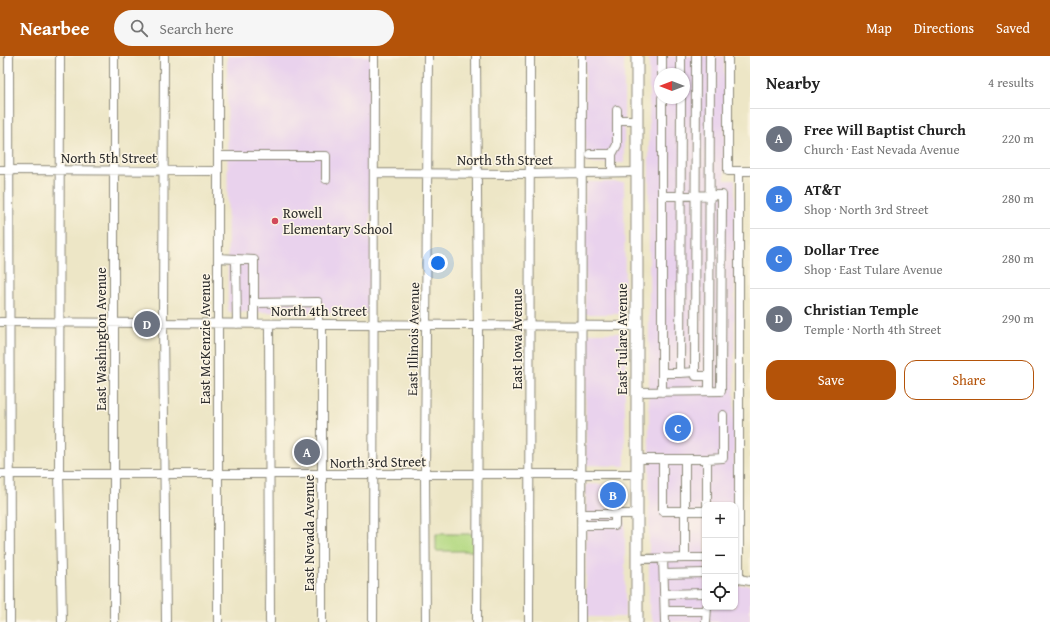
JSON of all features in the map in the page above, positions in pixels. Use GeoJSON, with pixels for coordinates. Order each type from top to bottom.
{"type":"FeatureCollection","features":[{"type":"Feature","properties":{"kind":"main road","name":"East Tulare Avenue"},"geometry":{"type":"LineString","coordinates":[[637,56],[637,622]]}},
{"type":"Feature","properties":{"kind":"street"},"geometry":{"type":"LineString","coordinates":[[9,56],[10,622]]}},
{"type":"Feature","properties":{"kind":"street"},"geometry":{"type":"LineString","coordinates":[[60,56],[60,474],[62,622]]}},
{"type":"Feature","properties":{"kind":"street","name":"East Washington Avenue"},"geometry":{"type":"LineString","coordinates":[[114,56],[114,622]]}},
{"type":"Feature","properties":{"kind":"street"},"geometry":{"type":"LineString","coordinates":[[164,56],[163,323],[166,474],[166,622]]}},
{"type":"Feature","properties":{"kind":"street","name":"East McKenzie Avenue"},"geometry":{"type":"LineString","coordinates":[[218,56],[218,622]]}},
{"type":"Feature","properties":{"kind":"street"},"geometry":{"type":"LineString","coordinates":[[373,622],[374,56]]}},
{"type":"Feature","properties":{"kind":"street","name":"East Illinois Avenue"},"geometry":{"type":"LineString","coordinates":[[426,622],[425,474],[428,56]]}},
{"type":"Feature","properties":{"kind":"street"},"geometry":{"type":"LineString","coordinates":[[476,56],[478,325],[477,622]]}},
{"type":"Feature","properties":{"kind":"street","name":"East Iowa Avenue"},"geometry":{"type":"LineString","coordinates":[[529,622],[530,56]]}},
{"type":"Feature","properties":{"kind":"street"},"geometry":{"type":"LineString","coordinates":[[581,622],[582,56]]}},
{"type":"Feature","properties":{"kind":"street"},"geometry":{"type":"LineString","coordinates":[[662,56],[662,68]]}},
{"type":"Feature","properties":{"kind":"street"},"geometry":{"type":"LineString","coordinates":[[681,56],[681,68]]}},
{"type":"Feature","properties":{"kind":"street"},"geometry":{"type":"LineString","coordinates":[[696,56],[695,372],[696,376],[709,376]]}},
{"type":"Feature","properties":{"kind":"street"},"geometry":{"type":"LineString","coordinates":[[709,391],[710,56]]}},
{"type":"Feature","properties":{"kind":"street"},"geometry":{"type":"LineString","coordinates":[[728,56],[728,171],[750,171]]}},
{"type":"Feature","properties":{"kind":"street"},"geometry":{"type":"LineString","coordinates":[[662,104],[662,392]]}},
{"type":"Feature","properties":{"kind":"street"},"geometry":{"type":"LineString","coordinates":[[680,373],[681,104]]}},
{"type":"Feature","properties":{"kind":"street"},"geometry":{"type":"LineString","coordinates":[[612,172],[612,154],[617,145],[617,110]]}},
{"type":"Feature","properties":{"kind":"street"},"geometry":{"type":"LineString","coordinates":[[617,120],[637,120]]}},
{"type":"Feature","properties":{"kind":"street"},"geometry":{"type":"LineString","coordinates":[[590,154],[612,154]]}},
{"type":"Feature","properties":{"kind":"street"},"geometry":{"type":"LineString","coordinates":[[218,156],[326,156],[326,179]]}},
{"type":"Feature","properties":{"kind":"street","name":"North 5th Street"},"geometry":{"type":"LineString","coordinates":[[0,170],[218,171]]}},
{"type":"Feature","properties":{"kind":"street"},"geometry":{"type":"LineString","coordinates":[[739,171],[739,579],[750,581]]}},
{"type":"Feature","properties":{"kind":"street","name":"North 5th Street"},"geometry":{"type":"LineString","coordinates":[[374,173],[530,174],[637,172]]}},
{"type":"Feature","properties":{"kind":"street"},"geometry":{"type":"LineString","coordinates":[[637,392],[721,391],[722,195],[662,196]]}},
{"type":"Feature","properties":{"kind":"street"},"geometry":{"type":"LineString","coordinates":[[218,258],[254,260],[254,324]]}},
{"type":"Feature","properties":{"kind":"street"},"geometry":{"type":"LineString","coordinates":[[236,260],[237,324]]}},
{"type":"Feature","properties":{"kind":"street","name":"East Nevada Avenue"},"geometry":{"type":"LineString","coordinates":[[254,303],[318,302],[320,324],[322,475],[322,622]]}},
{"type":"Feature","properties":{"kind":"street","name":"North 4th Street"},"geometry":{"type":"LineString","coordinates":[[0,322],[637,326]]}},
{"type":"Feature","properties":{"kind":"street"},"geometry":{"type":"LineString","coordinates":[[269,324],[268,475],[270,622]]}},
{"type":"Feature","properties":{"kind":"street"},"geometry":{"type":"LineString","coordinates":[[662,373],[695,372]]}},
{"type":"Feature","properties":{"kind":"street"},"geometry":{"type":"LineString","coordinates":[[637,459],[723,458],[723,415]]}},
{"type":"Feature","properties":{"kind":"street"},"geometry":{"type":"LineString","coordinates":[[663,459],[663,511],[702,511]]}},
{"type":"Feature","properties":{"kind":"street"},"geometry":{"type":"LineString","coordinates":[[685,459],[686,558]]}},
{"type":"Feature","properties":{"kind":"street"},"geometry":{"type":"LineString","coordinates":[[707,459],[707,502]]}},
{"type":"Feature","properties":{"kind":"street","name":"North 3rd Street"},"geometry":{"type":"LineString","coordinates":[[0,474],[637,474]]}},
{"type":"Feature","properties":{"kind":"street"},"geometry":{"type":"LineString","coordinates":[[581,514],[637,514]]}},
{"type":"Feature","properties":{"kind":"street"},"geometry":{"type":"LineString","coordinates":[[581,525],[615,525],[615,514]]}},
{"type":"Feature","properties":{"kind":"street"},"geometry":{"type":"LineString","coordinates":[[663,558],[665,622]]}},
{"type":"Feature","properties":{"kind":"street"},"geometry":{"type":"LineString","coordinates":[[637,559],[702,558]]}},
{"type":"Feature","properties":{"kind":"street"},"geometry":{"type":"LineString","coordinates":[[664,574],[702,573]]}},
{"type":"Feature","properties":{"kind":"street"},"geometry":{"type":"LineString","coordinates":[[664,594],[702,593]]}},
{"type":"Feature","properties":{"kind":"street"},"geometry":{"type":"LineString","coordinates":[[665,611],[702,609]]}},
{"type":"Feature","properties":{"kind":"street"},"geometry":{"type":"LineString","coordinates":[[706,610],[706,622]]}},
{"type":"Feature","properties":{"kind":"shaded area"},"geometry":{"type":"Polygon","coordinates":[[[227,56],[370,56],[371,313],[228,312],[227,56]]]}},
{"type":"Feature","properties":{"kind":"shaded area"},"geometry":{"type":"Polygon","coordinates":[[[585,56],[624,56],[624,163],[585,163],[585,56]]]}},
{"type":"Feature","properties":{"kind":"shaded area"},"geometry":{"type":"Polygon","coordinates":[[[649,56],[724,56],[725,180],[735,180],[734,502],[702,502],[702,610],[738,610],[738,585],[750,585],[750,622],[653,622],[649,610],[649,56]]]}},
{"type":"Feature","properties":{"kind":"shaded area"},"geometry":{"type":"Polygon","coordinates":[[[585,182],[624,182],[625,314],[585,314],[585,182]]]}},
{"type":"Feature","properties":{"kind":"shaded area"},"geometry":{"type":"Polygon","coordinates":[[[585,333],[625,333],[625,466],[586,465],[585,333]]]}},
{"type":"Feature","properties":{"kind":"shaded area"},"geometry":{"type":"Polygon","coordinates":[[[586,484],[625,485],[625,617],[586,617],[586,484]]]}},
{"type":"Feature","properties":{"kind":"green space"},"geometry":{"type":"Polygon","coordinates":[[[436,534],[475,534],[475,551],[436,551],[436,534]]]}},
{"type":"Feature","properties":{"kind":"place","name":"Rowell Elementary School"},"geometry":{"type":"Point","coordinates":[275,221]}},
{"type":"Feature","properties":{"kind":"place","name":"Christian Temple"},"geometry":{"type":"Point","coordinates":[147,324]}},
{"type":"Feature","properties":{"kind":"place","name":"Dollar Tree"},"geometry":{"type":"Point","coordinates":[678,428]}},
{"type":"Feature","properties":{"kind":"place","name":"Free Will Baptist Church"},"geometry":{"type":"Point","coordinates":[307,452]}},
{"type":"Feature","properties":{"kind":"place","name":"AT&T"},"geometry":{"type":"Point","coordinates":[613,495]}}]}
